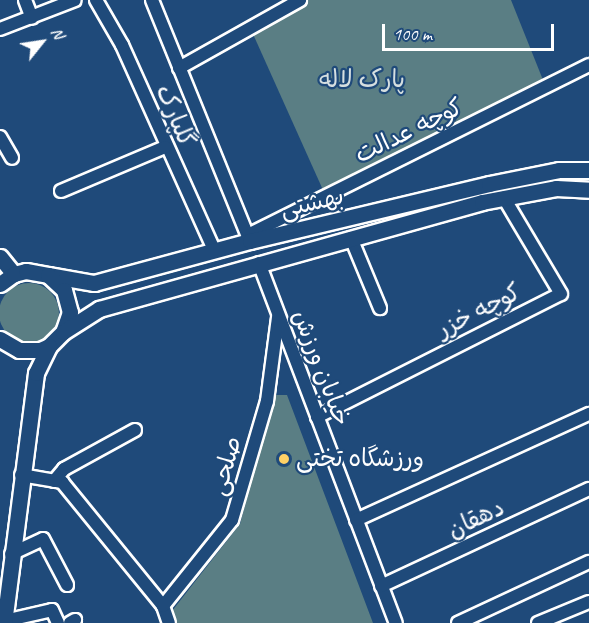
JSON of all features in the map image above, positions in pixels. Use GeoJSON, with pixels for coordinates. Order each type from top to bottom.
{"type":"FeatureCollection","features":[{"type":"Feature","properties":{"kind":"main road","name":"بهشتی"},"geometry":{"type":"LineString","coordinates":[[14,274],[26,271],[94,283],[249,238],[559,170],[589,170]]}},
{"type":"Feature","properties":{"kind":"main road","name":"بهشتی"},"geometry":{"type":"LineString","coordinates":[[4,622],[21,475],[36,373],[49,346],[63,332],[99,309],[351,238],[504,198],[556,188],[589,190]]}},
{"type":"Feature","properties":{"kind":"main road"},"geometry":{"type":"LineString","coordinates":[[249,238],[259,263]]}},
{"type":"Feature","properties":{"kind":"main road"},"geometry":{"type":"LineString","coordinates":[[0,257],[14,274],[0,284]]}},
{"type":"Feature","properties":{"kind":"main road"},"geometry":{"type":"LineString","coordinates":[[48,275],[64,291],[68,301],[68,322],[63,332]]}},
{"type":"Feature","properties":{"kind":"main road"},"geometry":{"type":"LineString","coordinates":[[0,339],[9,346],[29,352],[49,346]]}},
{"type":"Feature","properties":{"kind":"street"},"geometry":{"type":"LineString","coordinates":[[25,0],[32,18]]}},
{"type":"Feature","properties":{"kind":"street"},"geometry":{"type":"LineString","coordinates":[[0,29],[75,0]]}},
{"type":"Feature","properties":{"kind":"street","name":"گلپارک"},"geometry":{"type":"LineString","coordinates":[[96,0],[122,45],[165,147],[214,250]]}},
{"type":"Feature","properties":{"kind":"street"},"geometry":{"type":"LineString","coordinates":[[152,0],[249,238]]}},
{"type":"Feature","properties":{"kind":"street"},"geometry":{"type":"LineString","coordinates":[[179,68],[291,1]]}},
{"type":"Feature","properties":{"kind":"street","name":"کوچه عدالت"},"geometry":{"type":"LineString","coordinates":[[249,238],[589,65]]}},
{"type":"Feature","properties":{"kind":"street"},"geometry":{"type":"LineString","coordinates":[[0,137],[12,158]]}},
{"type":"Feature","properties":{"kind":"street"},"geometry":{"type":"LineString","coordinates":[[61,191],[165,147]]}},
{"type":"Feature","properties":{"kind":"street","name":"کوچه خزر"},"geometry":{"type":"LineString","coordinates":[[317,417],[561,294],[504,198]]}},
{"type":"Feature","properties":{"kind":"street"},"geometry":{"type":"LineString","coordinates":[[351,238],[380,308]]}},
{"type":"Feature","properties":{"kind":"street","name":"خیابان ورزش"},"geometry":{"type":"LineString","coordinates":[[259,263],[396,623]]}},
{"type":"Feature","properties":{"kind":"street","name":"صلحی"},"geometry":{"type":"LineString","coordinates":[[163,606],[232,520],[267,401],[278,316]]}},
{"type":"Feature","properties":{"kind":"street"},"geometry":{"type":"LineString","coordinates":[[356,520],[589,414]]}},
{"type":"Feature","properties":{"kind":"street"},"geometry":{"type":"LineString","coordinates":[[54,481],[64,469],[135,430]]}},
{"type":"Feature","properties":{"kind":"street"},"geometry":{"type":"LineString","coordinates":[[21,475],[62,483],[163,606],[169,623]]}},
{"type":"Feature","properties":{"kind":"street","name":"دهقان"},"geometry":{"type":"LineString","coordinates":[[381,586],[589,489]]}},
{"type":"Feature","properties":{"kind":"street"},"geometry":{"type":"LineString","coordinates":[[11,554],[43,539],[67,585]]}},
{"type":"Feature","properties":{"kind":"street"},"geometry":{"type":"LineString","coordinates":[[458,623],[589,562]]}},
{"type":"Feature","properties":{"kind":"street"},"geometry":{"type":"LineString","coordinates":[[538,623],[589,602]]}},
{"type":"Feature","properties":{"kind":"street"},"geometry":{"type":"LineString","coordinates":[[4,622],[52,610],[58,623]]}},
{"type":"Feature","properties":{"kind":"green space","name":"پارک لاله"},"geometry":{"type":"Polygon","coordinates":[[[292,0],[511,0],[543,80],[323,190],[248,23],[292,0]]]}},
{"type":"Feature","properties":{"kind":"green space"},"geometry":{"type":"Polygon","coordinates":[[[23,283],[35,283],[46,288],[54,296],[59,313],[57,325],[46,338],[35,343],[23,343],[12,338],[4,330],[-1,319],[-1,307],[4,296],[12,288],[23,283]]]}},
{"type":"Feature","properties":{"kind":"green space","name":"ورزشگاه تختی"},"geometry":{"type":"Polygon","coordinates":[[[274,395],[287,395],[373,623],[170,623],[172,611],[240,524],[274,395]]]}},
{"type":"Feature","properties":{"kind":"place","name":"ورزشگاه تختی"},"geometry":{"type":"Point","coordinates":[284,459]}}]}
